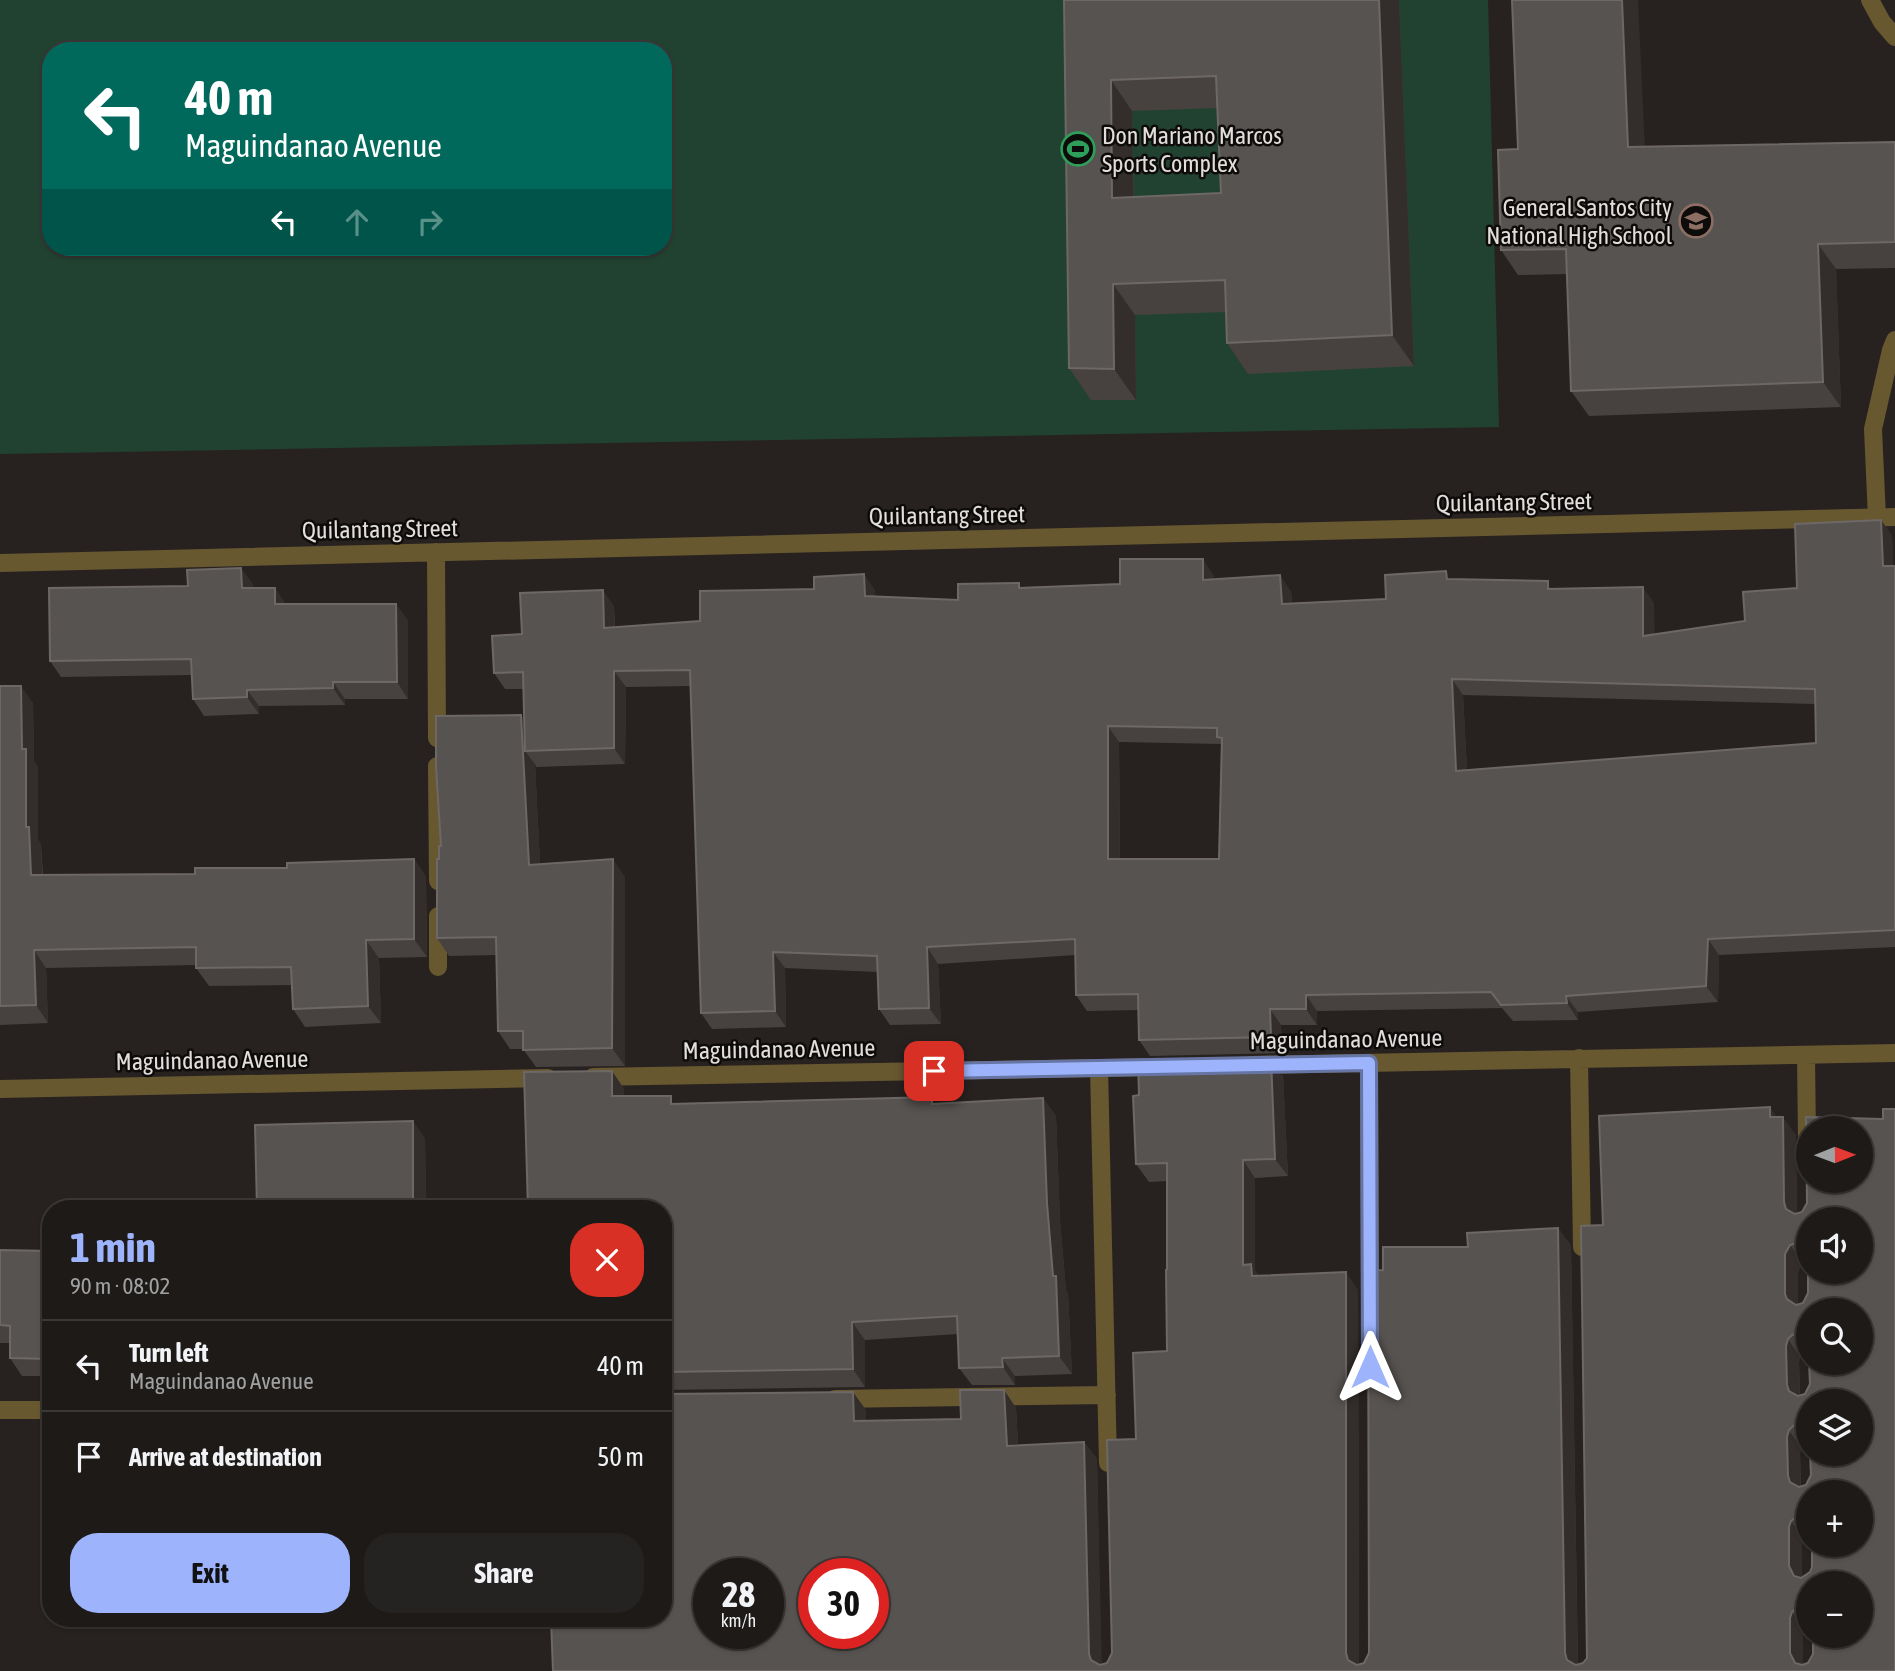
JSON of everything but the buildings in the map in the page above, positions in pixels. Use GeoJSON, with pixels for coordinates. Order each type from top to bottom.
{"type":"FeatureCollection","features":[{"type":"Feature","properties":{"kind":"street"},"geometry":{"type":"LineString","coordinates":[[1870,0],[1881,22],[1895,37]]}},
{"type":"Feature","properties":{"kind":"street"},"geometry":{"type":"LineString","coordinates":[[1886,517],[1873,429],[1895,340]]}},
{"type":"Feature","properties":{"kind":"street","name":"Quilantang Street"},"geometry":{"type":"LineString","coordinates":[[0,563],[1886,517]]}},
{"type":"Feature","properties":{"kind":"street"},"geometry":{"type":"LineString","coordinates":[[436,552],[439,967]]}},
{"type":"Feature","properties":{"kind":"street","name":"Maguindanao Avenue"},"geometry":{"type":"LineString","coordinates":[[1234,1065],[1895,1053]]}},
{"type":"Feature","properties":{"kind":"street"},"geometry":{"type":"LineString","coordinates":[[1806,1055],[1807,1116]]}},
{"type":"Feature","properties":{"kind":"street"},"geometry":{"type":"LineString","coordinates":[[1580,1058],[1583,1267]]}},
{"type":"Feature","properties":{"kind":"street"},"geometry":{"type":"LineString","coordinates":[[1369,1063],[1370,1312]]}},
{"type":"Feature","properties":{"kind":"street","name":"Maguindanao Avenue"},"geometry":{"type":"LineString","coordinates":[[0,1089],[1180,1066]]}},
{"type":"Feature","properties":{"kind":"street"},"geometry":{"type":"LineString","coordinates":[[1099,1068],[1109,1478]]}},
{"type":"Feature","properties":{"kind":"street"},"geometry":{"type":"LineString","coordinates":[[816,1399],[1107,1395]]}},
{"type":"Feature","properties":{"kind":"street"},"geometry":{"type":"LineString","coordinates":[[0,1410],[42,1410]]}},
{"type":"Feature","properties":{"kind":"green space","name":"Don Mariano Marcos Sports Complex"},"geometry":{"type":"Polygon","coordinates":[[[0,0],[1488,0],[1499,427],[0,454],[0,0]]]}},
{"type":"Feature","properties":{"kind":"place","name":"Don Mariano Marcos Sports Complex"},"geometry":{"type":"Point","coordinates":[1078,149]}},
{"type":"Feature","properties":{"kind":"place","name":"General Santos City National High School"},"geometry":{"type":"Point","coordinates":[1696,221]}},
{"type":"Feature","properties":{"kind":"route"},"geometry":{"type":"LineString","coordinates":[[934,1071],[1369,1063],[1370,1367]]}}]}
